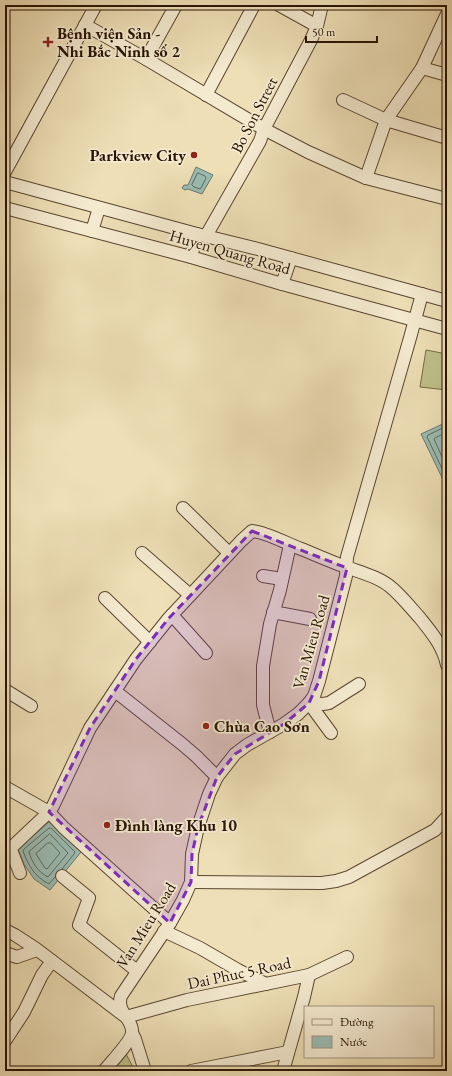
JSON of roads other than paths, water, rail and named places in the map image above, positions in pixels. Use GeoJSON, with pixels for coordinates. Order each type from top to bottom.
{"type":"FeatureCollection","features":[{"type":"Feature","properties":{"kind":"street"},"geometry":{"type":"LineString","coordinates":[[5,172],[96,5]]}},
{"type":"Feature","properties":{"kind":"street"},"geometry":{"type":"LineString","coordinates":[[146,59],[176,5]]}},
{"type":"Feature","properties":{"kind":"street"},"geometry":{"type":"LineString","coordinates":[[206,95],[254,5]]}},
{"type":"Feature","properties":{"kind":"street"},"geometry":{"type":"LineString","coordinates":[[279,5],[317,26]]}},
{"type":"Feature","properties":{"kind":"street","name":"Bo Son Street"},"geometry":{"type":"LineString","coordinates":[[191,257],[201,235],[260,141],[264,129],[298,66],[317,26],[322,5]]}},
{"type":"Feature","properties":{"kind":"street"},"geometry":{"type":"LineString","coordinates":[[366,178],[386,120],[422,68],[447,15]]}},
{"type":"Feature","properties":{"kind":"street"},"geometry":{"type":"LineString","coordinates":[[85,25],[146,59],[264,129],[308,152],[366,178],[447,199]]}},
{"type":"Feature","properties":{"kind":"street"},"geometry":{"type":"LineString","coordinates":[[422,68],[447,75]]}},
{"type":"Feature","properties":{"kind":"street"},"geometry":{"type":"LineString","coordinates":[[343,100],[386,120],[447,138]]}},
{"type":"Feature","properties":{"kind":"street","name":"Huyen Quang Road"},"geometry":{"type":"LineString","coordinates":[[5,182],[447,301]]}},
{"type":"Feature","properties":{"kind":"street","name":"Huyen Quang Road"},"geometry":{"type":"LineString","coordinates":[[5,208],[191,257],[282,284],[447,329]]}},
{"type":"Feature","properties":{"kind":"street"},"geometry":{"type":"LineString","coordinates":[[92,232],[99,208]]}},
{"type":"Feature","properties":{"kind":"street"},"geometry":{"type":"LineString","coordinates":[[282,284],[291,258]]}},
{"type":"Feature","properties":{"kind":"street","name":"Van Mieu Road"},"geometry":{"type":"LineString","coordinates":[[145,1071],[132,1033],[131,1025],[121,1008],[119,1001],[167,927],[183,900],[191,882],[192,854],[198,827],[209,794],[217,777],[235,754],[298,714],[314,696],[346,576],[347,557],[422,294]]}},
{"type":"Feature","properties":{"kind":"street"},"geometry":{"type":"LineString","coordinates":[[183,508],[230,553]]}},
{"type":"Feature","properties":{"kind":"street"},"geometry":{"type":"LineString","coordinates":[[20,872],[8,853],[12,847],[49,812],[53,806],[90,728],[136,659],[172,614],[252,531],[259,531],[347,568],[363,572],[392,588],[434,636],[441,646],[447,665]]}},
{"type":"Feature","properties":{"kind":"street"},"geometry":{"type":"LineString","coordinates":[[270,732],[263,705],[263,666],[270,624],[290,545]]}},
{"type":"Feature","properties":{"kind":"street"},"geometry":{"type":"LineString","coordinates":[[142,553],[190,595]]}},
{"type":"Feature","properties":{"kind":"street"},"geometry":{"type":"LineString","coordinates":[[263,576],[282,579]]}},
{"type":"Feature","properties":{"kind":"street"},"geometry":{"type":"LineString","coordinates":[[105,598],[150,642]]}},
{"type":"Feature","properties":{"kind":"street"},"geometry":{"type":"LineString","coordinates":[[273,612],[310,619]]}},
{"type":"Feature","properties":{"kind":"street"},"geometry":{"type":"LineString","coordinates":[[172,614],[206,652]]}},
{"type":"Feature","properties":{"kind":"street"},"geometry":{"type":"LineString","coordinates":[[309,703],[329,703],[359,684]]}},
{"type":"Feature","properties":{"kind":"street"},"geometry":{"type":"LineString","coordinates":[[5,690],[30,706]]}},
{"type":"Feature","properties":{"kind":"street"},"geometry":{"type":"LineString","coordinates":[[115,691],[182,744],[217,777]]}},
{"type":"Feature","properties":{"kind":"street"},"geometry":{"type":"LineString","coordinates":[[309,703],[331,733]]}},
{"type":"Feature","properties":{"kind":"street"},"geometry":{"type":"LineString","coordinates":[[5,787],[49,812],[167,927],[238,970],[266,984]]}},
{"type":"Feature","properties":{"kind":"street"},"geometry":{"type":"LineString","coordinates":[[191,882],[322,883],[336,881],[348,877],[435,830],[447,817]]}},
{"type":"Feature","properties":{"kind":"street"},"geometry":{"type":"LineString","coordinates":[[62,876],[89,898],[79,925],[137,972]]}},
{"type":"Feature","properties":{"kind":"street"},"geometry":{"type":"LineString","coordinates":[[5,930],[37,950],[126,1017]]}},
{"type":"Feature","properties":{"kind":"street"},"geometry":{"type":"LineString","coordinates":[[5,953],[16,957],[37,950]]}},
{"type":"Feature","properties":{"kind":"street"},"geometry":{"type":"LineString","coordinates":[[309,975],[347,957]]}},
{"type":"Feature","properties":{"kind":"street"},"geometry":{"type":"LineString","coordinates":[[5,1041],[24,1012],[42,975],[52,961]]}},
{"type":"Feature","properties":{"kind":"street","name":"Dai Phuc 5 Road"},"geometry":{"type":"LineString","coordinates":[[126,1017],[187,1000],[309,975],[283,1071]]}},
{"type":"Feature","properties":{"kind":"street"},"geometry":{"type":"LineString","coordinates":[[104,1071],[127,1043],[132,1036],[132,1033]]}},
{"type":"Feature","properties":{"kind":"street"},"geometry":{"type":"LineString","coordinates":[[192,1071],[288,1052]]}},
{"type":"Feature","properties":{"kind":"water"},"geometry":{"type":"Polygon","coordinates":[[[196,167],[213,175],[202,194],[182,188],[184,185],[188,185],[196,167]]]}},
{"type":"Feature","properties":{"kind":"water"},"geometry":{"type":"Polygon","coordinates":[[[447,422],[447,488],[421,434],[447,422]]]}},
{"type":"Feature","properties":{"kind":"water"},"geometry":{"type":"Polygon","coordinates":[[[50,821],[81,852],[50,890],[34,879],[24,864],[18,849],[50,821]]]}},
{"type":"Feature","properties":{"kind":"place","name":"Bệnh viện Sản - Nhi Bắc Ninh số 2"},"geometry":{"type":"Point","coordinates":[48,42]}},
{"type":"Feature","properties":{"kind":"place","name":"Parkview City"},"geometry":{"type":"Point","coordinates":[194,155]}},
{"type":"Feature","properties":{"kind":"place","name":"Chùa Cao Sơn"},"geometry":{"type":"Point","coordinates":[206,726]}},
{"type":"Feature","properties":{"kind":"place","name":"Đình làng Khu 10"},"geometry":{"type":"Point","coordinates":[107,825]}}]}
